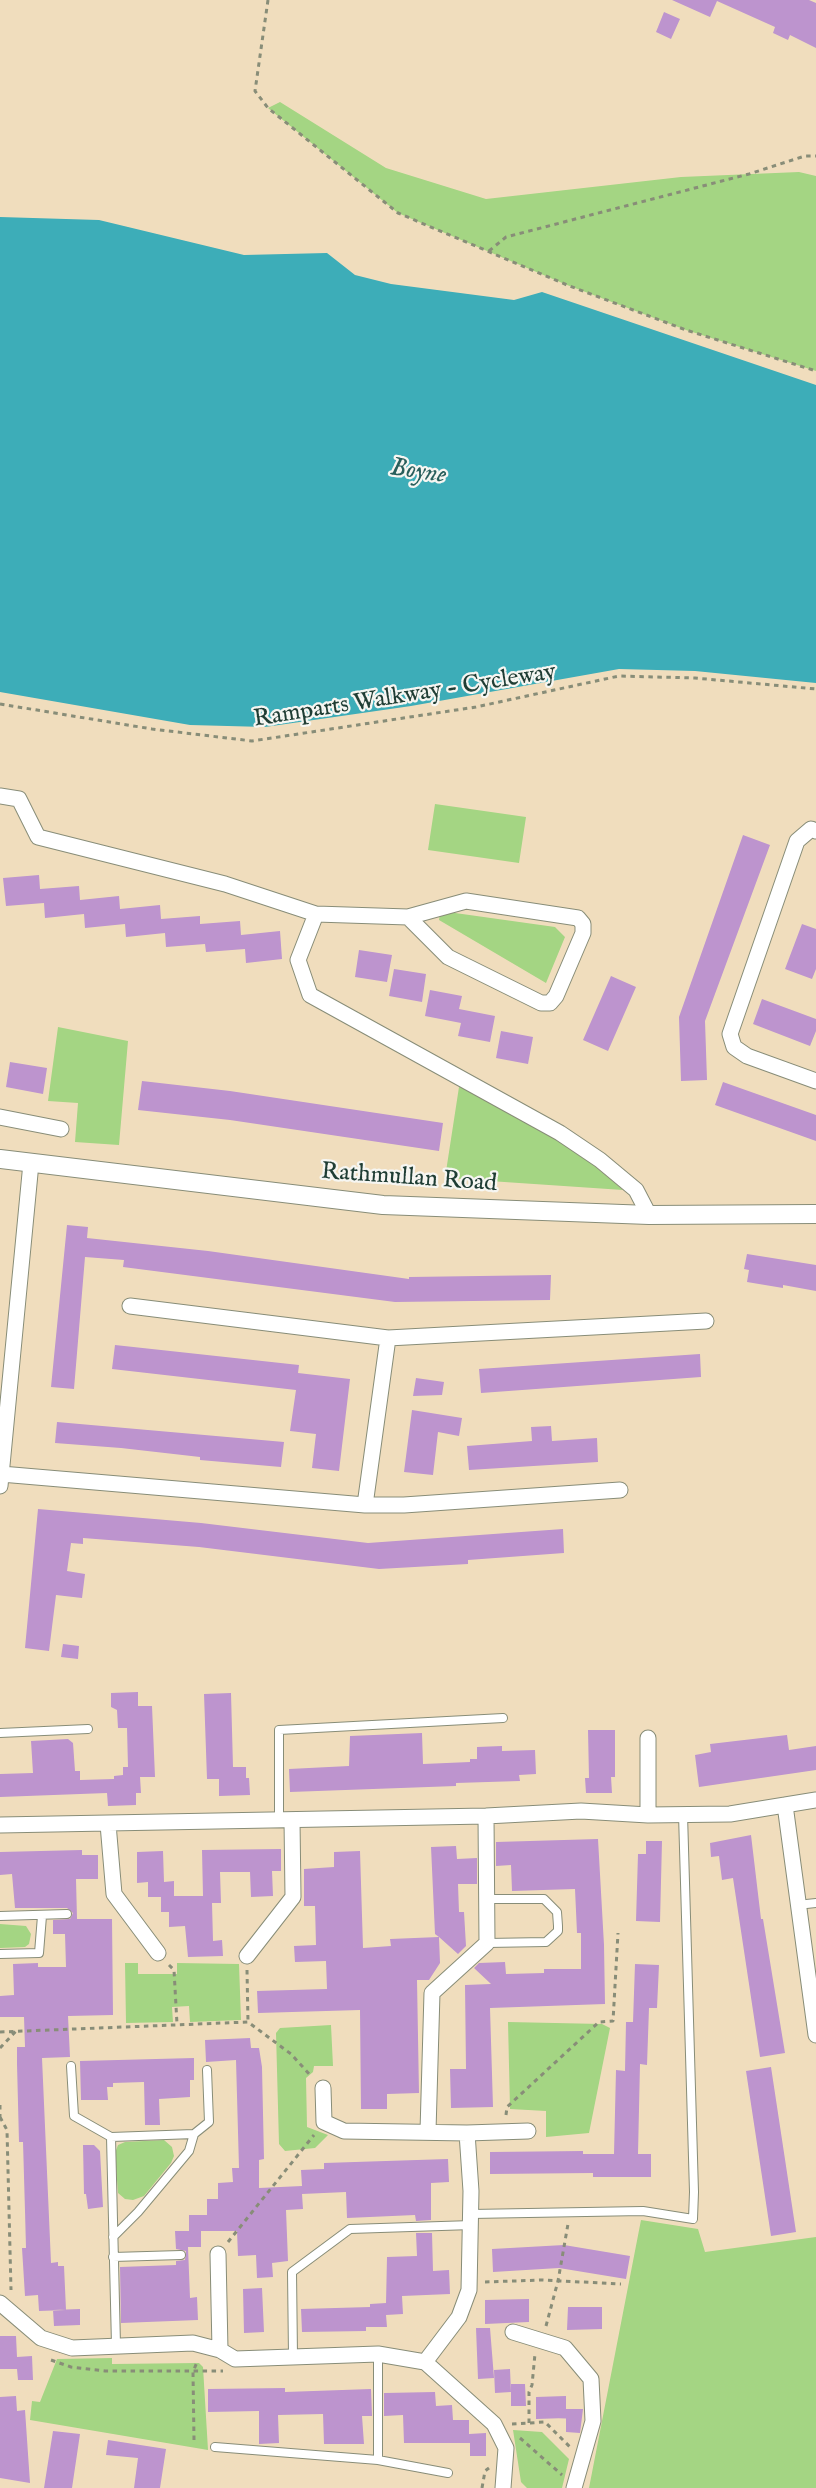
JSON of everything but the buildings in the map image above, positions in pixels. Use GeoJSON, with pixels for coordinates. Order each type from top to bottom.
{"type":"FeatureCollection","features":[{"type":"Feature","properties":{"kind":"street"},"geometry":{"type":"LineString","coordinates":[[0,796],[19,799],[38,837],[225,884],[316,914],[408,916],[466,901],[578,918],[583,924],[584,933],[556,996],[550,1003],[541,1003],[448,957],[408,916]]}},
{"type":"Feature","properties":{"kind":"street"},"geometry":{"type":"LineString","coordinates":[[816,831],[812,829],[797,841],[730,1034],[734,1047],[747,1056],[816,1080]]}},
{"type":"Feature","properties":{"kind":"street"},"geometry":{"type":"LineString","coordinates":[[316,914],[298,960],[310,995],[560,1133],[600,1160],[636,1190],[649,1215]]}},
{"type":"Feature","properties":{"kind":"street"},"geometry":{"type":"LineString","coordinates":[[0,1117],[61,1129]]}},
{"type":"Feature","properties":{"kind":"street","name":"Rathmullan Road"},"geometry":{"type":"LineString","coordinates":[[0,1159],[383,1205],[649,1215],[816,1214]]}},
{"type":"Feature","properties":{"kind":"street"},"geometry":{"type":"LineString","coordinates":[[31,1162],[1,1480],[365,1505],[404,1505],[620,1490]]}},
{"type":"Feature","properties":{"kind":"street"},"geometry":{"type":"LineString","coordinates":[[130,1306],[388,1338],[706,1321]]}},
{"type":"Feature","properties":{"kind":"street"},"geometry":{"type":"LineString","coordinates":[[365,1505],[388,1338]]}},
{"type":"Feature","properties":{"kind":"street"},"geometry":{"type":"LineString","coordinates":[[648,1738],[648,1815]]}},
{"type":"Feature","properties":{"kind":"street"},"geometry":{"type":"LineString","coordinates":[[0,1825],[486,1816],[581,1811],[648,1815],[730,1814],[816,1800]]}},
{"type":"Feature","properties":{"kind":"street"},"geometry":{"type":"LineString","coordinates":[[784,1805],[797,1905],[815,2012],[816,2035]]}},
{"type":"Feature","properties":{"kind":"street"},"geometry":{"type":"LineString","coordinates":[[429,2131],[432,1993],[487,1942],[486,1816]]}},
{"type":"Feature","properties":{"kind":"street"},"geometry":{"type":"LineString","coordinates":[[247,1956],[293,1897],[286,1820]]}},
{"type":"Feature","properties":{"kind":"street"},"geometry":{"type":"LineString","coordinates":[[108,1824],[114,1894],[158,1953]]}},
{"type":"Feature","properties":{"kind":"street"},"geometry":{"type":"LineString","coordinates":[[323,2088],[324,2122],[344,2131],[467,2133],[528,2131]]}},
{"type":"Feature","properties":{"kind":"street"},"geometry":{"type":"LineString","coordinates":[[425,2362],[459,2317],[470,2283],[472,2219],[467,2133]]}},
{"type":"Feature","properties":{"kind":"street"},"geometry":{"type":"LineString","coordinates":[[218,2254],[220,2350]]}},
{"type":"Feature","properties":{"kind":"street"},"geometry":{"type":"LineString","coordinates":[[6,2298],[41,2338],[72,2348],[116,2344],[193,2343],[220,2350],[235,2359],[378,2354],[425,2362],[495,2424],[506,2448],[503,2488]]}},
{"type":"Feature","properties":{"kind":"street"},"geometry":{"type":"LineString","coordinates":[[513,2332],[566,2348],[591,2379],[593,2421],[574,2487]]}},
{"type":"Feature","properties":{"kind":"lane"},"geometry":{"type":"LineString","coordinates":[[286,1820],[279,1730],[503,1718]]}},
{"type":"Feature","properties":{"kind":"lane"},"geometry":{"type":"LineString","coordinates":[[0,1732],[88,1729]]}},
{"type":"Feature","properties":{"kind":"lane"},"geometry":{"type":"LineString","coordinates":[[293,2356],[292,2272],[350,2229],[570,2212],[643,2211],[693,2219],[694,2180],[683,1814]]}},
{"type":"Feature","properties":{"kind":"lane"},"geometry":{"type":"LineString","coordinates":[[487,1899],[544,1899],[557,1912],[558,1926],[558,1931],[546,1942],[487,1942]]}},
{"type":"Feature","properties":{"kind":"lane"},"geometry":{"type":"LineString","coordinates":[[797,1905],[816,1903]]}},
{"type":"Feature","properties":{"kind":"lane"},"geometry":{"type":"LineString","coordinates":[[0,1916],[67,1914]]}},
{"type":"Feature","properties":{"kind":"lane"},"geometry":{"type":"LineString","coordinates":[[0,1954],[39,1953],[42,1916]]}},
{"type":"Feature","properties":{"kind":"lane"},"geometry":{"type":"LineString","coordinates":[[71,2066],[74,2116],[111,2137],[194,2134]]}},
{"type":"Feature","properties":{"kind":"lane"},"geometry":{"type":"LineString","coordinates":[[113,2237],[138,2212],[189,2151],[194,2134],[209,2122],[207,2070]]}},
{"type":"Feature","properties":{"kind":"lane"},"geometry":{"type":"LineString","coordinates":[[111,2137],[116,2344]]}},
{"type":"Feature","properties":{"kind":"lane"},"geometry":{"type":"LineString","coordinates":[[113,2257],[181,2255]]}},
{"type":"Feature","properties":{"kind":"lane"},"geometry":{"type":"LineString","coordinates":[[378,2354],[378,2460]]}},
{"type":"Feature","properties":{"kind":"lane"},"geometry":{"type":"LineString","coordinates":[[215,2446],[378,2460],[448,2473]]}},
{"type":"Feature","properties":{"kind":"path"},"geometry":{"type":"LineString","coordinates":[[268,0],[255,91],[268,108],[398,213],[567,285],[686,330],[816,371]]}},
{"type":"Feature","properties":{"kind":"path"},"geometry":{"type":"LineString","coordinates":[[489,251],[506,237],[748,174],[805,156],[816,156]]}},
{"type":"Feature","properties":{"kind":"path","name":"Ramparts Walkway - Cycleway"},"geometry":{"type":"LineString","coordinates":[[0,704],[152,729],[252,741],[476,707],[619,676],[695,678],[816,689]]}},
{"type":"Feature","properties":{"kind":"path"},"geometry":{"type":"LineString","coordinates":[[507,2107],[599,2022],[613,2021],[618,1933]]}},
{"type":"Feature","properties":{"kind":"path"},"geometry":{"type":"LineString","coordinates":[[158,1953],[174,1970],[177,2024]]}},
{"type":"Feature","properties":{"kind":"path"},"geometry":{"type":"LineString","coordinates":[[247,1956],[248,2022]]}},
{"type":"Feature","properties":{"kind":"path"},"geometry":{"type":"LineString","coordinates":[[0,2032],[248,2022],[291,2054],[323,2088]]}},
{"type":"Feature","properties":{"kind":"path"},"geometry":{"type":"LineString","coordinates":[[0,2048],[16,2031]]}},
{"type":"Feature","properties":{"kind":"path"},"geometry":{"type":"LineString","coordinates":[[0,2105],[0,2118],[8,2130],[6,2298]]}},
{"type":"Feature","properties":{"kind":"path"},"geometry":{"type":"LineString","coordinates":[[218,2254],[324,2122]]}},
{"type":"Feature","properties":{"kind":"path"},"geometry":{"type":"LineString","coordinates":[[529,2423],[529,2392],[532,2385],[533,2360],[547,2324],[558,2281],[570,2212]]}},
{"type":"Feature","properties":{"kind":"path"},"geometry":{"type":"LineString","coordinates":[[470,2283],[558,2281],[621,2284]]}},
{"type":"Feature","properties":{"kind":"path"},"geometry":{"type":"LineString","coordinates":[[194,2440],[193,2372],[203,2346]]}},
{"type":"Feature","properties":{"kind":"path"},"geometry":{"type":"LineString","coordinates":[[48,2359],[71,2367],[105,2371],[225,2370]]}},
{"type":"Feature","properties":{"kind":"path"},"geometry":{"type":"LineString","coordinates":[[495,2424],[545,2422],[582,2459]]}},
{"type":"Feature","properties":{"kind":"path"},"geometry":{"type":"LineString","coordinates":[[511,2424],[512,2431],[574,2487]]}},
{"type":"Feature","properties":{"kind":"path"},"geometry":{"type":"LineString","coordinates":[[482,2488],[485,2471],[493,2462]]}},
{"type":"Feature","properties":{"kind":"green space"},"geometry":{"type":"Polygon","coordinates":[[[280,102],[386,168],[486,199],[681,177],[799,172],[816,176],[816,371],[686,330],[567,285],[398,213],[268,108],[280,102]]]}},
{"type":"Feature","properties":{"kind":"green space"},"geometry":{"type":"Polygon","coordinates":[[[435,804],[526,817],[519,863],[428,850],[435,804]]]}},
{"type":"Feature","properties":{"kind":"green space"},"geometry":{"type":"Polygon","coordinates":[[[448,912],[555,927],[565,937],[546,983],[439,920],[440,914],[448,912]]]}},
{"type":"Feature","properties":{"kind":"green space"},"geometry":{"type":"Polygon","coordinates":[[[58,1027],[128,1041],[119,1145],[75,1142],[78,1103],[48,1101],[58,1027]]]}},
{"type":"Feature","properties":{"kind":"green space"},"geometry":{"type":"Polygon","coordinates":[[[459,1087],[466,1088],[530,1123],[583,1156],[623,1190],[445,1178],[459,1087]]]}},
{"type":"Feature","properties":{"kind":"green space"},"geometry":{"type":"Polygon","coordinates":[[[0,1924],[26,1926],[31,1934],[29,1944],[25,1947],[0,1948],[0,1924]]]}},
{"type":"Feature","properties":{"kind":"green space"},"geometry":{"type":"Polygon","coordinates":[[[125,1963],[138,1963],[138,1974],[177,1974],[177,1963],[239,1964],[241,2020],[190,2022],[189,2006],[172,2007],[173,2022],[126,2023],[125,1963]]]}},
{"type":"Feature","properties":{"kind":"green space"},"geometry":{"type":"Polygon","coordinates":[[[508,2022],[602,2024],[610,2028],[589,2133],[546,2137],[546,2111],[510,2109],[508,2022]]]}},
{"type":"Feature","properties":{"kind":"green space"},"geometry":{"type":"Polygon","coordinates":[[[331,2025],[333,2066],[314,2066],[313,2072],[306,2078],[307,2127],[328,2135],[315,2148],[285,2151],[279,2144],[276,2033],[280,2028],[331,2025]]]}},
{"type":"Feature","properties":{"kind":"green space"},"geometry":{"type":"Polygon","coordinates":[[[164,2140],[172,2147],[174,2156],[171,2163],[144,2196],[133,2200],[125,2199],[118,2193],[115,2153],[118,2145],[125,2142],[164,2140]]]}},
{"type":"Feature","properties":{"kind":"green space"},"geometry":{"type":"Polygon","coordinates":[[[641,2220],[698,2229],[705,2252],[816,2237],[816,2488],[589,2488],[641,2220]]]}},
{"type":"Feature","properties":{"kind":"green space"},"geometry":{"type":"Polygon","coordinates":[[[112,2358],[112,2364],[199,2363],[203,2367],[208,2450],[30,2420],[32,2401],[40,2402],[57,2359],[112,2358]]]}},
{"type":"Feature","properties":{"kind":"green space"},"geometry":{"type":"Polygon","coordinates":[[[513,2430],[542,2432],[569,2459],[562,2488],[527,2488],[521,2482],[513,2430]]]}},
{"type":"Feature","properties":{"kind":"water","name":"Boyne"},"geometry":{"type":"Polygon","coordinates":[[[0,217],[99,220],[244,255],[327,253],[355,275],[391,284],[514,300],[542,292],[816,385],[816,683],[695,671],[619,669],[411,706],[265,727],[190,725],[0,692],[0,217]]]}}]}
